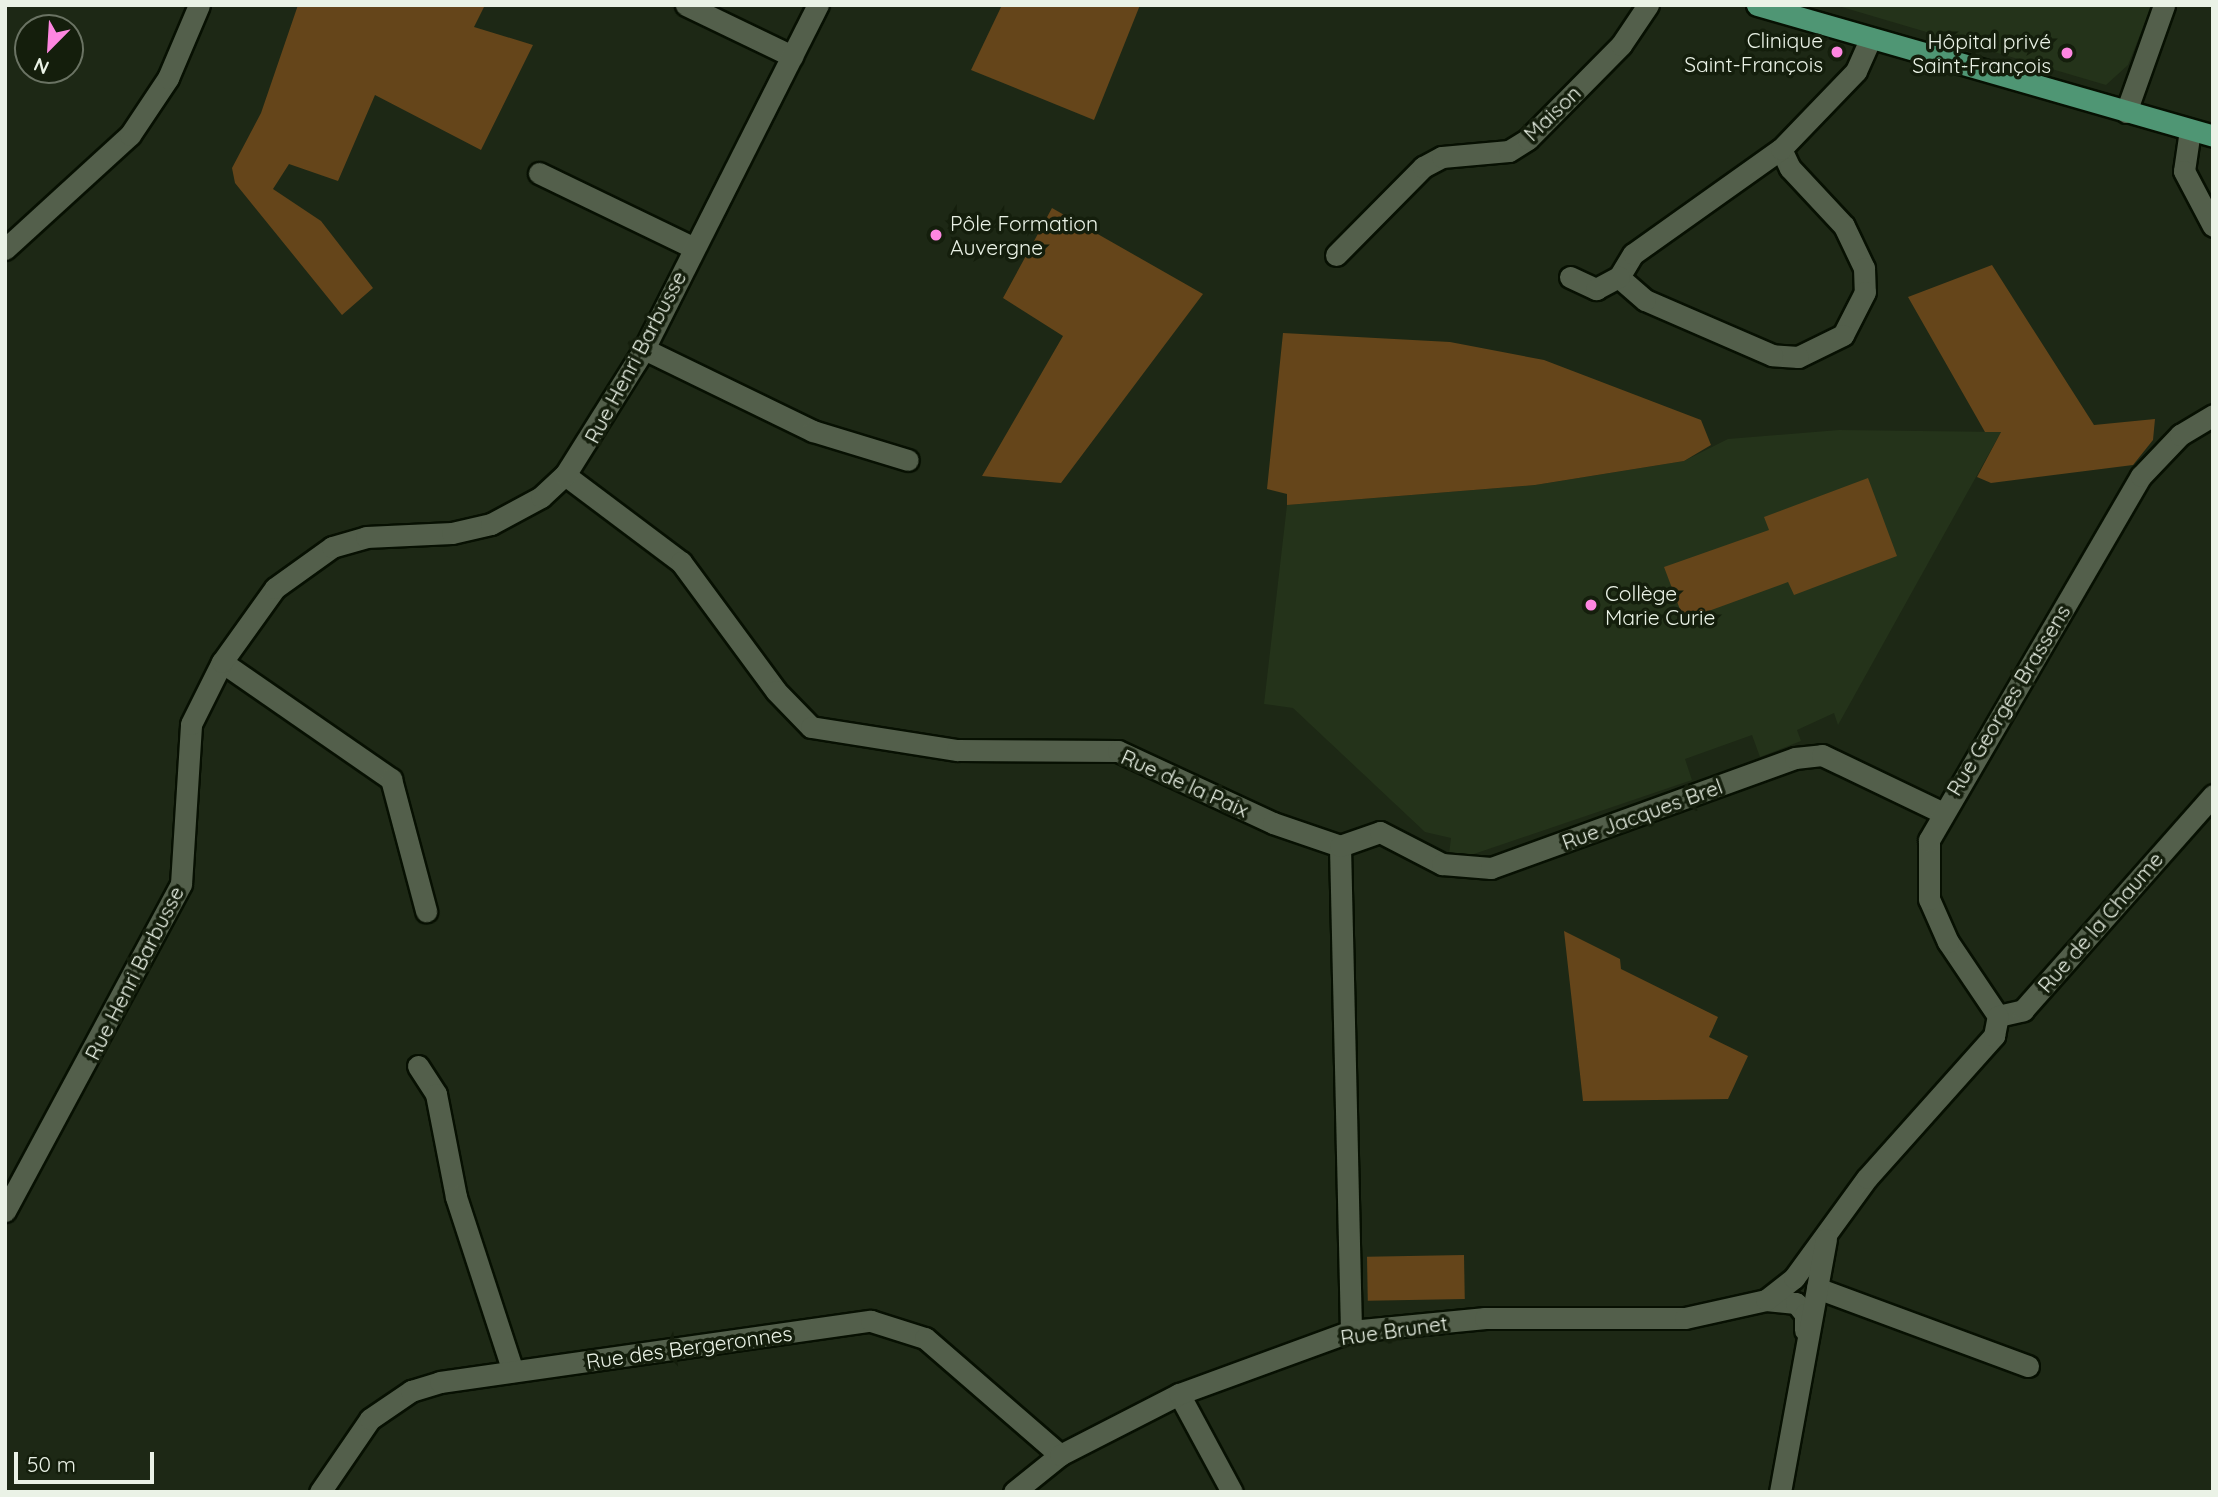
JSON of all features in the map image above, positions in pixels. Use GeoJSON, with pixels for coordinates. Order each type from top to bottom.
{"type":"FeatureCollection","features":[{"type":"Feature","properties":{"kind":"main road"},"geometry":{"type":"LineString","coordinates":[[1756,5],[2213,136]]}},
{"type":"Feature","properties":{"kind":"street"},"geometry":{"type":"LineString","coordinates":[[5,250],[130,135],[168,78],[199,5]]}},
{"type":"Feature","properties":{"kind":"street"},"geometry":{"type":"LineString","coordinates":[[686,5],[792,56]]}},
{"type":"Feature","properties":{"kind":"street","name":"Rue Henri Barbusse"},"geometry":{"type":"LineString","coordinates":[[5,1211],[181,884],[187,743],[197,706],[222,662],[275,588],[332,547],[366,537],[452,533],[491,524],[565,475],[644,349],[692,247],[818,5]]}},
{"type":"Feature","properties":{"kind":"street","name":"Maison"},"geometry":{"type":"LineString","coordinates":[[1336,255],[1423,167],[1442,157],[1509,150],[1528,139],[1621,45],[1648,5]]}},
{"type":"Feature","properties":{"kind":"street"},"geometry":{"type":"LineString","coordinates":[[2126,112],[2164,5]]}},
{"type":"Feature","properties":{"kind":"street"},"geometry":{"type":"LineString","coordinates":[[1570,277],[1596,289],[1619,277],[1633,254],[1780,149],[1856,71],[1871,38]]}},
{"type":"Feature","properties":{"kind":"street"},"geometry":{"type":"LineString","coordinates":[[2190,130],[2184,171],[2213,226]]}},
{"type":"Feature","properties":{"kind":"street"},"geometry":{"type":"LineString","coordinates":[[1619,277],[1645,300],[1772,355],[1798,357],[1843,335],[1865,292],[1864,268],[1844,226],[1790,169],[1780,149]]}},
{"type":"Feature","properties":{"kind":"street"},"geometry":{"type":"LineString","coordinates":[[539,173],[692,247]]}},
{"type":"Feature","properties":{"kind":"street"},"geometry":{"type":"LineString","coordinates":[[644,349],[813,431],[908,460]]}},
{"type":"Feature","properties":{"kind":"street","name":"Rue Georges Brassens"},"geometry":{"type":"LineString","coordinates":[[1998,1016],[1948,942],[1929,899],[1927,849],[1941,812],[2141,476],[2180,435],[2213,415]]}},
{"type":"Feature","properties":{"kind":"street","name":"Rue de la Paix"},"geometry":{"type":"LineString","coordinates":[[565,475],[681,562],[776,691],[811,727],[957,750],[1118,751],[1273,823],[1340,846]]}},
{"type":"Feature","properties":{"kind":"street"},"geometry":{"type":"LineString","coordinates":[[222,662],[391,779],[426,911]]}},
{"type":"Feature","properties":{"kind":"street","name":"Rue Jacques Brel"},"geometry":{"type":"LineString","coordinates":[[1340,846],[1380,832],[1442,864],[1491,868],[1795,758],[1822,755],[1941,812]]}},
{"type":"Feature","properties":{"kind":"street","name":"Rue de la Chaume"},"geometry":{"type":"LineString","coordinates":[[1998,1016],[2023,1010],[2213,795]]}},
{"type":"Feature","properties":{"kind":"street"},"geometry":{"type":"LineString","coordinates":[[1340,846],[1351,1331]]}},
{"type":"Feature","properties":{"kind":"street"},"geometry":{"type":"LineString","coordinates":[[1766,1300],[1794,1278],[1867,1178],[1994,1036],[1998,1016]]}},
{"type":"Feature","properties":{"kind":"street"},"geometry":{"type":"LineString","coordinates":[[418,1066],[436,1094],[456,1197],[513,1371]]}},
{"type":"Feature","properties":{"kind":"street"},"geometry":{"type":"LineString","coordinates":[[1780,1492],[1805,1333],[1827,1234]]}},
{"type":"Feature","properties":{"kind":"street"},"geometry":{"type":"LineString","coordinates":[[1817,1288],[2028,1366]]}},
{"type":"Feature","properties":{"kind":"street"},"geometry":{"type":"LineString","coordinates":[[1766,1300],[1796,1303],[1805,1314],[1805,1333]]}},
{"type":"Feature","properties":{"kind":"street","name":"Rue Brunet"},"geometry":{"type":"LineString","coordinates":[[1026,1488],[1060,1455],[1180,1394],[1351,1331],[1485,1318],[1685,1318],[1766,1300]]}},
{"type":"Feature","properties":{"kind":"street","name":"Rue des Bergeronnes"},"geometry":{"type":"LineString","coordinates":[[320,1492],[370,1419],[411,1391],[513,1371],[881,1322],[925,1338],[1060,1455]]}},
{"type":"Feature","properties":{"kind":"street"},"geometry":{"type":"LineString","coordinates":[[1180,1394],[1232,1492]]}},
{"type":"Feature","properties":{"kind":"shaded area"},"geometry":{"type":"Polygon","coordinates":[[[298,5],[485,5],[474,27],[533,45],[481,150],[375,95],[338,181],[289,164],[273,189],[321,221],[373,288],[342,315],[235,183],[232,168],[261,113],[298,5]]]}},
{"type":"Feature","properties":{"kind":"shaded area"},"geometry":{"type":"Polygon","coordinates":[[[1002,5],[1140,5],[1094,120],[971,70],[1002,5]]]}},
{"type":"Feature","properties":{"kind":"shaded area","name":"Hôpital privé Saint-François"},"geometry":{"type":"Polygon","coordinates":[[[1835,5],[2152,5],[2128,65],[2106,85],[1835,5]]]}},
{"type":"Feature","properties":{"kind":"shaded area"},"geometry":{"type":"Polygon","coordinates":[[[1052,208],[1203,294],[1061,483],[982,476],[1063,336],[1003,298],[1052,208]]]}},
{"type":"Feature","properties":{"kind":"shaded area"},"geometry":{"type":"Polygon","coordinates":[[[1992,265],[2094,425],[2155,419],[2153,440],[2133,465],[1991,483],[1977,477],[2001,432],[1985,432],[1908,297],[1992,265]]]}},
{"type":"Feature","properties":{"kind":"shaded area"},"geometry":{"type":"Polygon","coordinates":[[[1283,333],[1450,342],[1544,360],[1701,420],[1711,445],[1684,461],[1535,485],[1287,505],[1287,494],[1267,489],[1283,333]]]}},
{"type":"Feature","properties":{"kind":"shaded area","name":"Collège Marie Curie"},"geometry":{"type":"Polygon","coordinates":[[[1839,430],[2001,432],[1838,725],[1834,713],[1797,730],[1801,741],[1760,757],[1752,735],[1685,759],[1692,780],[1468,856],[1449,854],[1451,838],[1425,832],[1293,708],[1264,704],[1287,505],[1535,485],[1684,461],[1728,439],[1839,430]]]}},
{"type":"Feature","properties":{"kind":"shaded area"},"geometry":{"type":"Polygon","coordinates":[[[1868,478],[1897,556],[1794,595],[1788,582],[1684,620],[1664,567],[1769,530],[1764,517],[1868,478]]]}},
{"type":"Feature","properties":{"kind":"shaded area"},"geometry":{"type":"Polygon","coordinates":[[[1564,931],[1620,959],[1621,969],[1718,1017],[1709,1037],[1748,1056],[1728,1099],[1583,1101],[1564,931]]]}},
{"type":"Feature","properties":{"kind":"shaded area"},"geometry":{"type":"Polygon","coordinates":[[[1464,1255],[1465,1299],[1368,1301],[1367,1257],[1464,1255]]]}},
{"type":"Feature","properties":{"kind":"place","name":"Clinique Saint-François"},"geometry":{"type":"Point","coordinates":[1837,52]}},
{"type":"Feature","properties":{"kind":"place","name":"Hôpital privé Saint-François"},"geometry":{"type":"Point","coordinates":[2067,53]}},
{"type":"Feature","properties":{"kind":"place","name":"Pôle Formation Auvergne"},"geometry":{"type":"Point","coordinates":[936,235]}},
{"type":"Feature","properties":{"kind":"place","name":"Collège Marie Curie"},"geometry":{"type":"Point","coordinates":[1591,605]}}]}
